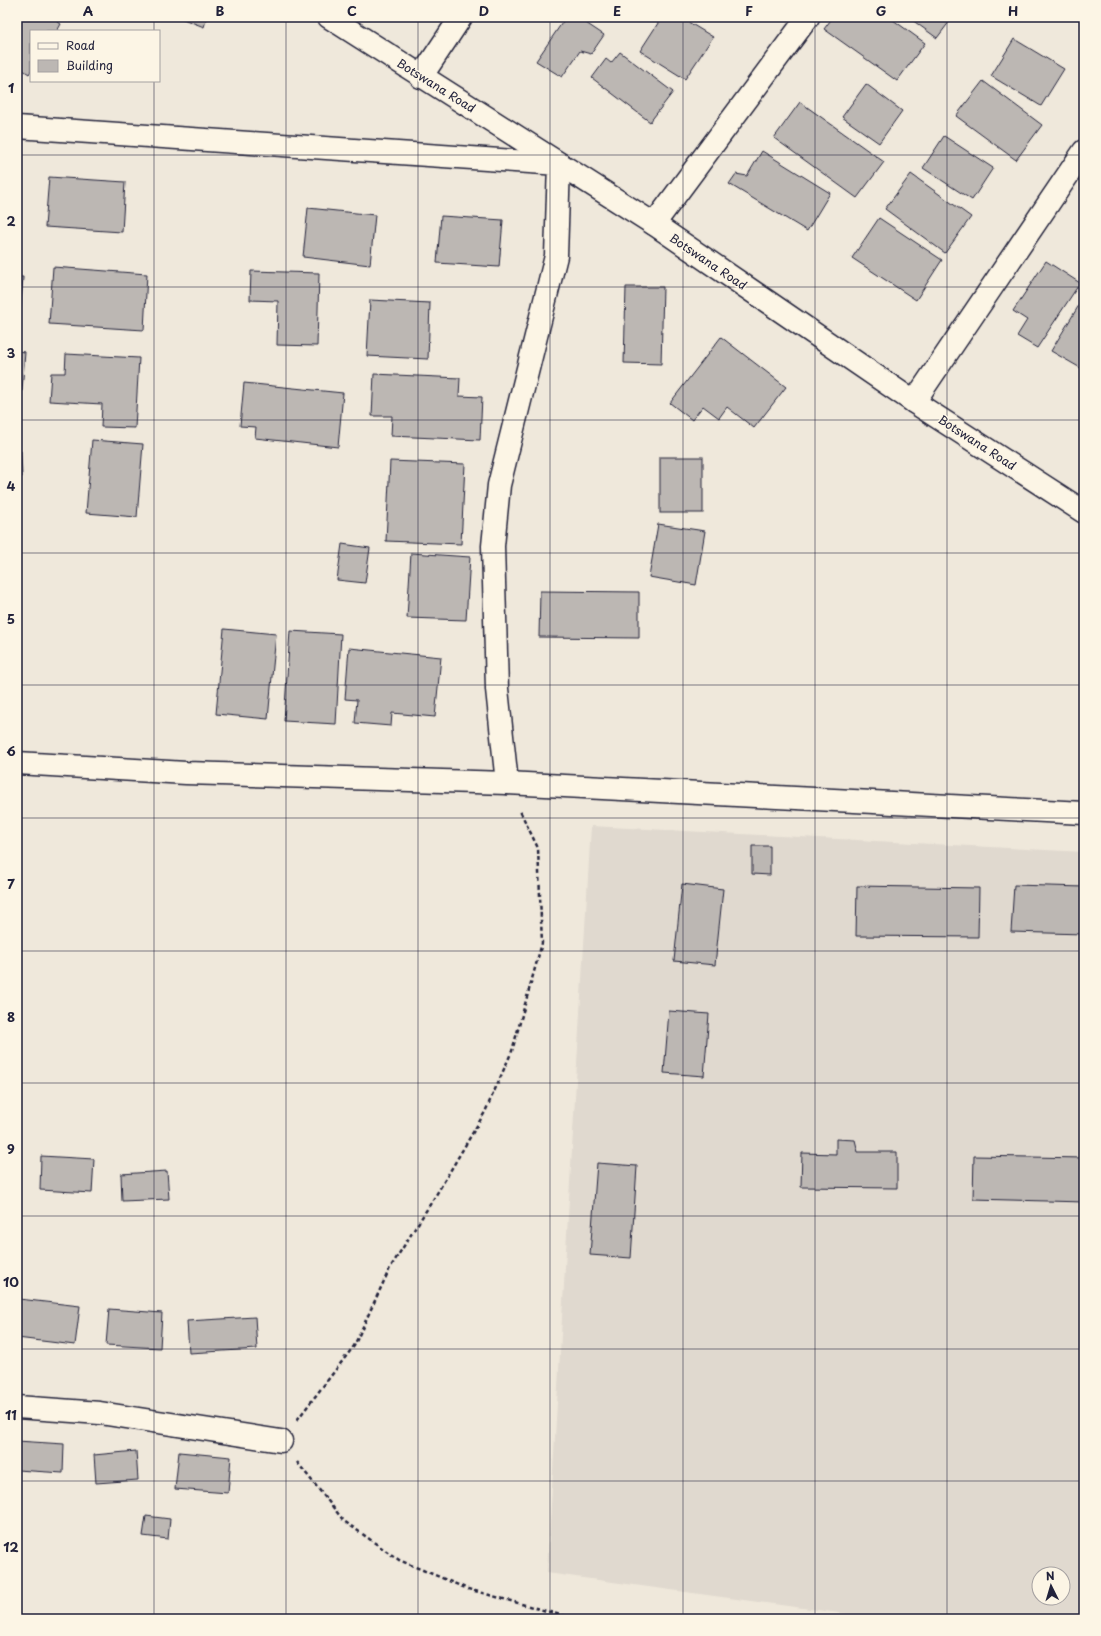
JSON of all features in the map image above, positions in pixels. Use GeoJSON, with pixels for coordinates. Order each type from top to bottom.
{"type":"FeatureCollection","features":[{"type":"Feature","properties":{"kind":"street","name":"Botswana Road"},"geometry":{"type":"LineString","coordinates":[[329,17],[654,224],[914,402],[1084,512]]}},
{"type":"Feature","properties":{"kind":"street"},"geometry":{"type":"LineString","coordinates":[[421,77],[461,17]]}},
{"type":"Feature","properties":{"kind":"street"},"geometry":{"type":"LineString","coordinates":[[654,224],[808,17]]}},
{"type":"Feature","properties":{"kind":"street"},"geometry":{"type":"LineString","coordinates":[[17,127],[559,164],[556,256],[499,485],[494,539],[497,689],[507,783]]}},
{"type":"Feature","properties":{"kind":"street"},"geometry":{"type":"LineString","coordinates":[[914,402],[1084,151]]}},
{"type":"Feature","properties":{"kind":"street"},"geometry":{"type":"LineString","coordinates":[[17,763],[186,773],[507,783],[1084,813]]}},
{"type":"Feature","properties":{"kind":"street"},"geometry":{"type":"LineString","coordinates":[[17,1407],[100,1413],[281,1441]]}},
{"type":"Feature","properties":{"kind":"path"},"geometry":{"type":"LineString","coordinates":[[507,783],[538,848],[542,943],[512,1051],[485,1112],[390,1268],[354,1346],[281,1441],[344,1521],[399,1560],[468,1589],[575,1619]]}},
{"type":"Feature","properties":{"kind":"shaded area"},"geometry":{"type":"Polygon","coordinates":[[[591,826],[1084,852],[1084,1619],[883,1619],[547,1573],[591,826]]]}},
{"type":"Feature","properties":{"kind":"building"},"geometry":{"type":"Polygon","coordinates":[[[17,17],[51,17],[61,24],[58,30],[30,30],[30,72],[29,74],[17,66],[17,17]]]}},
{"type":"Feature","properties":{"kind":"building"},"geometry":{"type":"Polygon","coordinates":[[[178,17],[207,17],[204,27],[178,17]]]}},
{"type":"Feature","properties":{"kind":"building"},"geometry":{"type":"Polygon","coordinates":[[[566,17],[577,17],[604,35],[591,54],[580,51],[562,77],[536,61],[566,17]]]}},
{"type":"Feature","properties":{"kind":"building"},"geometry":{"type":"Polygon","coordinates":[[[631,17],[642,17],[639,22],[631,17]]]}},
{"type":"Feature","properties":{"kind":"building"},"geometry":{"type":"Polygon","coordinates":[[[662,17],[680,17],[713,37],[685,79],[640,51],[662,17]]]}},
{"type":"Feature","properties":{"kind":"building"},"geometry":{"type":"Polygon","coordinates":[[[833,17],[889,17],[925,43],[897,81],[824,29],[833,17]]]}},
{"type":"Feature","properties":{"kind":"building"},"geometry":{"type":"Polygon","coordinates":[[[908,17],[953,17],[937,38],[908,17]]]}},
{"type":"Feature","properties":{"kind":"building"},"geometry":{"type":"Polygon","coordinates":[[[1014,39],[1064,69],[1041,106],[991,76],[1014,39]]]}},
{"type":"Feature","properties":{"kind":"building"},"geometry":{"type":"Polygon","coordinates":[[[620,52],[673,92],[650,122],[592,78],[606,59],[611,63],[620,52]]]}},
{"type":"Feature","properties":{"kind":"building"},"geometry":{"type":"Polygon","coordinates":[[[983,81],[1042,125],[1016,160],[956,116],[983,81]]]}},
{"type":"Feature","properties":{"kind":"building"},"geometry":{"type":"Polygon","coordinates":[[[866,84],[902,111],[879,143],[842,117],[866,84]]]}},
{"type":"Feature","properties":{"kind":"building"},"geometry":{"type":"Polygon","coordinates":[[[800,102],[884,162],[857,198],[774,138],[800,102]]]}},
{"type":"Feature","properties":{"kind":"building"},"geometry":{"type":"Polygon","coordinates":[[[944,136],[993,168],[972,200],[923,168],[944,136]]]}},
{"type":"Feature","properties":{"kind":"building"},"geometry":{"type":"Polygon","coordinates":[[[762,151],[830,193],[807,231],[729,184],[736,174],[747,176],[762,151]]]}},
{"type":"Feature","properties":{"kind":"building"},"geometry":{"type":"Polygon","coordinates":[[[911,174],[971,217],[945,253],[885,209],[911,174]]]}},
{"type":"Feature","properties":{"kind":"building"},"geometry":{"type":"Polygon","coordinates":[[[49,177],[125,182],[122,232],[45,227],[49,177]]]}},
{"type":"Feature","properties":{"kind":"building"},"geometry":{"type":"Polygon","coordinates":[[[308,208],[375,215],[370,265],[303,257],[308,208]]]}},
{"type":"Feature","properties":{"kind":"building"},"geometry":{"type":"Polygon","coordinates":[[[441,216],[503,220],[499,267],[437,263],[441,216]]]}},
{"type":"Feature","properties":{"kind":"building"},"geometry":{"type":"Polygon","coordinates":[[[879,218],[942,260],[916,300],[852,258],[879,218]]]}},
{"type":"Feature","properties":{"kind":"building"},"geometry":{"type":"Polygon","coordinates":[[[1046,261],[1080,283],[1037,348],[1017,336],[1027,320],[1013,311],[1046,261]]]}},
{"type":"Feature","properties":{"kind":"building"},"geometry":{"type":"Polygon","coordinates":[[[53,267],[147,274],[144,330],[49,324],[53,267]]]}},
{"type":"Feature","properties":{"kind":"building"},"geometry":{"type":"Polygon","coordinates":[[[251,271],[319,273],[317,346],[277,345],[278,301],[250,300],[251,271]]]}},
{"type":"Feature","properties":{"kind":"building"},"geometry":{"type":"Polygon","coordinates":[[[17,277],[23,277],[19,328],[17,328],[17,277]]]}},
{"type":"Feature","properties":{"kind":"building"},"geometry":{"type":"Polygon","coordinates":[[[626,287],[663,287],[661,364],[624,363],[626,287]]]}},
{"type":"Feature","properties":{"kind":"building"},"geometry":{"type":"Polygon","coordinates":[[[1084,297],[1084,370],[1051,351],[1084,297]]]}},
{"type":"Feature","properties":{"kind":"building"},"geometry":{"type":"Polygon","coordinates":[[[370,300],[430,303],[428,359],[367,356],[370,300]]]}},
{"type":"Feature","properties":{"kind":"building"},"geometry":{"type":"Polygon","coordinates":[[[721,337],[786,387],[754,428],[727,407],[719,418],[703,406],[692,420],[670,403],[721,337]]]}},
{"type":"Feature","properties":{"kind":"building"},"geometry":{"type":"Polygon","coordinates":[[[17,351],[25,352],[22,391],[17,390],[17,351]]]}},
{"type":"Feature","properties":{"kind":"building"},"geometry":{"type":"Polygon","coordinates":[[[66,354],[139,358],[135,428],[101,427],[102,404],[49,401],[51,373],[65,373],[66,354]]]}},
{"type":"Feature","properties":{"kind":"building"},"geometry":{"type":"Polygon","coordinates":[[[374,374],[460,378],[459,396],[482,397],[480,440],[391,436],[392,416],[372,416],[374,374]]]}},
{"type":"Feature","properties":{"kind":"building"},"geometry":{"type":"Polygon","coordinates":[[[244,383],[343,393],[338,447],[255,438],[256,427],[240,426],[244,383]]]}},
{"type":"Feature","properties":{"kind":"building"},"geometry":{"type":"Polygon","coordinates":[[[92,440],[143,444],[137,517],[86,513],[92,440]]]}},
{"type":"Feature","properties":{"kind":"building"},"geometry":{"type":"Polygon","coordinates":[[[21,451],[22,477],[17,477],[17,452],[21,451]]]}},
{"type":"Feature","properties":{"kind":"building"},"geometry":{"type":"Polygon","coordinates":[[[660,457],[703,457],[703,513],[660,513],[660,457]]]}},
{"type":"Feature","properties":{"kind":"building"},"geometry":{"type":"Polygon","coordinates":[[[390,461],[465,464],[461,544],[386,541],[390,461]]]}},
{"type":"Feature","properties":{"kind":"building"},"geometry":{"type":"Polygon","coordinates":[[[658,524],[705,531],[696,585],[649,577],[658,524]]]}},
{"type":"Feature","properties":{"kind":"building"},"geometry":{"type":"Polygon","coordinates":[[[342,544],[370,548],[365,583],[337,580],[342,544]]]}},
{"type":"Feature","properties":{"kind":"building"},"geometry":{"type":"Polygon","coordinates":[[[411,553],[470,557],[466,620],[407,618],[411,553]]]}},
{"type":"Feature","properties":{"kind":"building"},"geometry":{"type":"Polygon","coordinates":[[[540,591],[639,592],[639,638],[539,637],[540,591]]]}},
{"type":"Feature","properties":{"kind":"building"},"geometry":{"type":"Polygon","coordinates":[[[224,629],[276,634],[268,719],[216,714],[224,629]]]}},
{"type":"Feature","properties":{"kind":"building"},"geometry":{"type":"Polygon","coordinates":[[[290,631],[341,634],[336,724],[284,721],[290,631]]]}},
{"type":"Feature","properties":{"kind":"building"},"geometry":{"type":"Polygon","coordinates":[[[349,648],[441,657],[435,717],[392,713],[391,726],[355,723],[357,700],[345,699],[349,648]]]}},
{"type":"Feature","properties":{"kind":"building"},"geometry":{"type":"Polygon","coordinates":[[[752,846],[770,846],[770,875],[752,874],[752,846]]]}},
{"type":"Feature","properties":{"kind":"building"},"geometry":{"type":"Polygon","coordinates":[[[682,884],[723,889],[715,965],[674,961],[682,884]]]}},
{"type":"Feature","properties":{"kind":"building"},"geometry":{"type":"Polygon","coordinates":[[[1014,885],[1084,887],[1084,934],[1011,932],[1014,885]]]}},
{"type":"Feature","properties":{"kind":"building"},"geometry":{"type":"Polygon","coordinates":[[[857,886],[979,888],[978,937],[856,936],[857,886]]]}},
{"type":"Feature","properties":{"kind":"building"},"geometry":{"type":"Polygon","coordinates":[[[669,1011],[709,1014],[704,1076],[664,1073],[669,1011]]]}},
{"type":"Feature","properties":{"kind":"building"},"geometry":{"type":"Polygon","coordinates":[[[836,1139],[855,1140],[858,1152],[897,1152],[897,1188],[801,1187],[802,1153],[836,1154],[836,1139]]]}},
{"type":"Feature","properties":{"kind":"building"},"geometry":{"type":"Polygon","coordinates":[[[41,1156],[94,1159],[92,1193],[40,1190],[41,1156]]]}},
{"type":"Feature","properties":{"kind":"building"},"geometry":{"type":"Polygon","coordinates":[[[974,1156],[1084,1158],[1084,1202],[973,1199],[974,1156]]]}},
{"type":"Feature","properties":{"kind":"building"},"geometry":{"type":"Polygon","coordinates":[[[597,1163],[637,1166],[631,1258],[590,1255],[597,1163]]]}},
{"type":"Feature","properties":{"kind":"building"},"geometry":{"type":"Polygon","coordinates":[[[167,1171],[169,1199],[122,1201],[121,1174],[167,1171]]]}},
{"type":"Feature","properties":{"kind":"building"},"geometry":{"type":"Polygon","coordinates":[[[19,1299],[80,1306],[75,1345],[17,1338],[19,1299]]]}},
{"type":"Feature","properties":{"kind":"building"},"geometry":{"type":"Polygon","coordinates":[[[109,1309],[162,1313],[160,1348],[106,1345],[109,1309]]]}},
{"type":"Feature","properties":{"kind":"building"},"geometry":{"type":"Polygon","coordinates":[[[255,1317],[257,1349],[189,1353],[187,1321],[255,1317]]]}},
{"type":"Feature","properties":{"kind":"building"},"geometry":{"type":"Polygon","coordinates":[[[17,1441],[64,1444],[63,1473],[17,1470],[17,1441]]]}},
{"type":"Feature","properties":{"kind":"building"},"geometry":{"type":"Polygon","coordinates":[[[136,1451],[138,1480],[96,1483],[94,1455],[136,1451]]]}},
{"type":"Feature","properties":{"kind":"building"},"geometry":{"type":"Polygon","coordinates":[[[179,1452],[231,1457],[228,1493],[175,1489],[179,1452]]]}},
{"type":"Feature","properties":{"kind":"building"},"geometry":{"type":"Polygon","coordinates":[[[146,1516],[170,1519],[168,1539],[143,1536],[146,1516]]]}}]}
